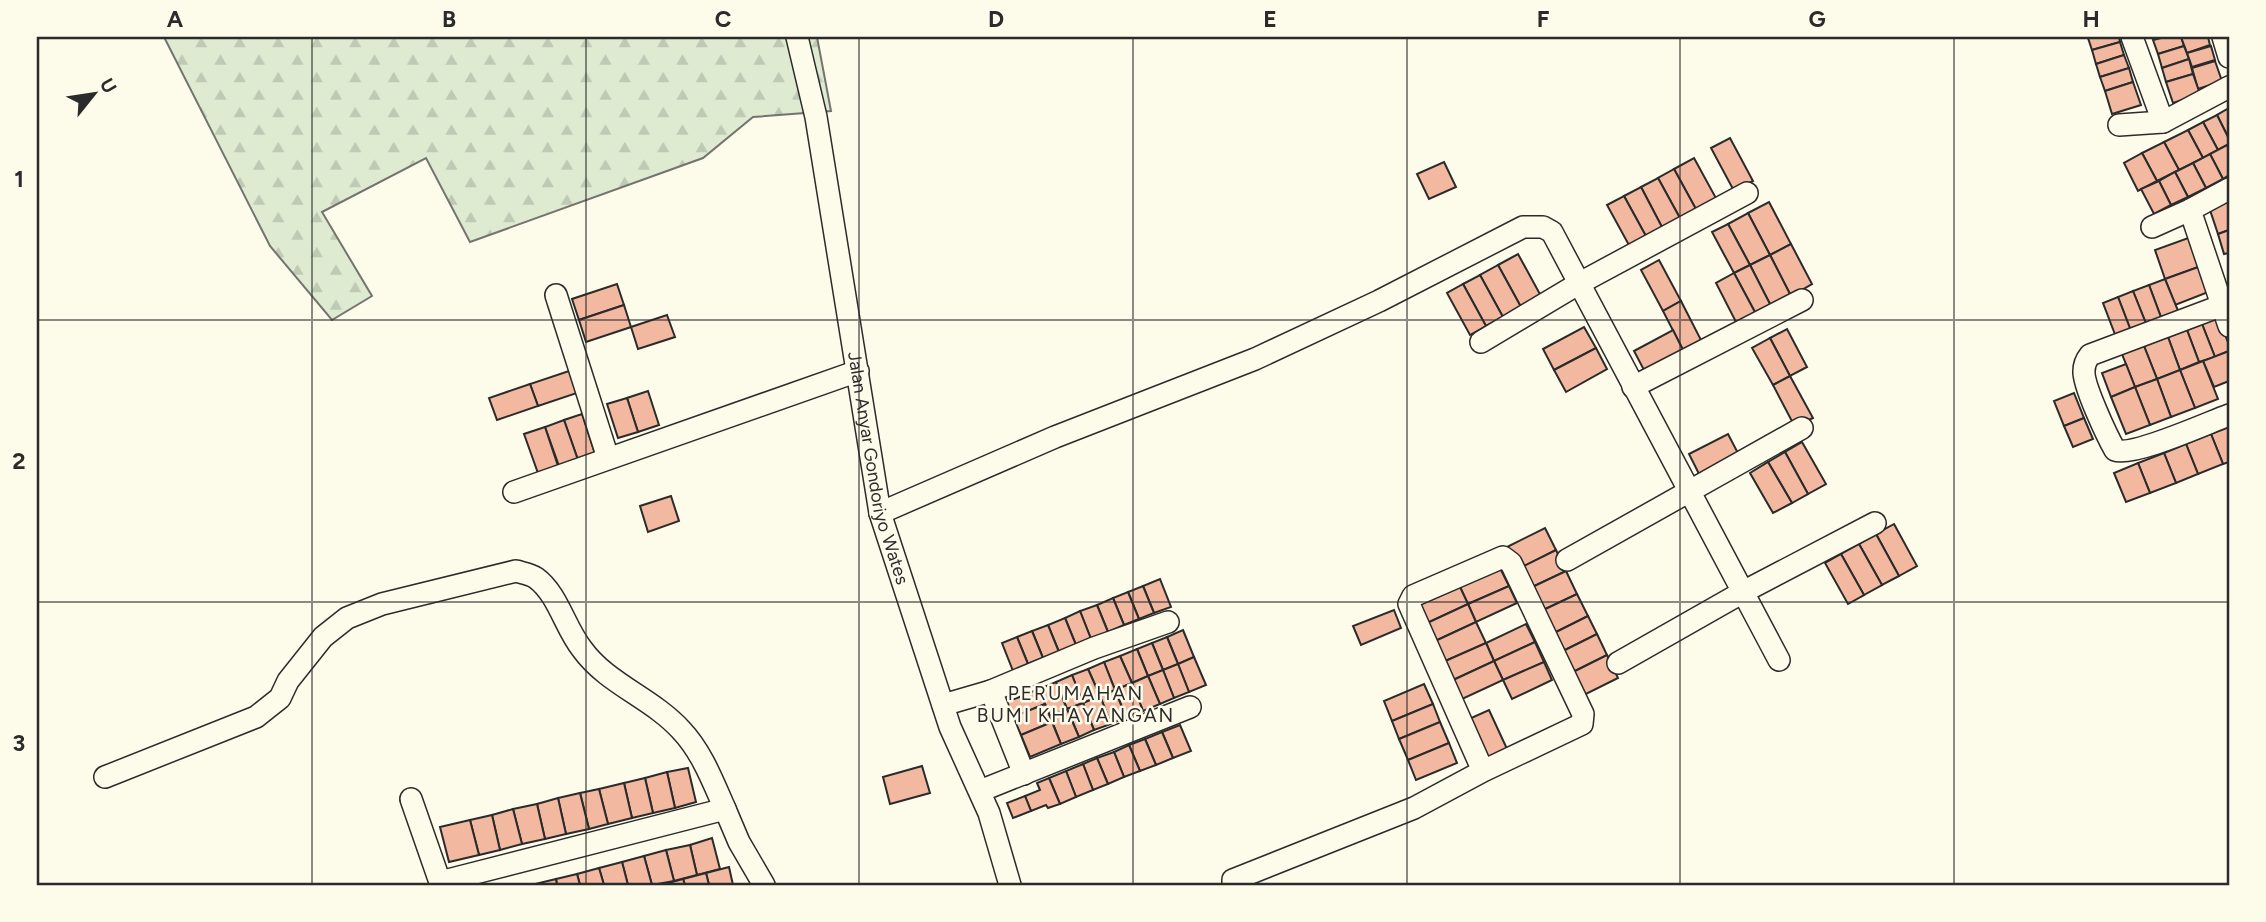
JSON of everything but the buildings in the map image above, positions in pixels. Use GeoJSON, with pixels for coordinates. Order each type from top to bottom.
{"type":"FeatureCollection","features":[{"type":"Feature","properties":{"kind":"street","name":"Jalan Anyar Gondoriyo Wates"},"geometry":{"type":"LineString","coordinates":[[797,37],[816,117],[880,513],[950,727],[989,813],[1010,885]]}},
{"type":"Feature","properties":{"kind":"street"},"geometry":{"type":"LineString","coordinates":[[2132,37],[2163,122]]}},
{"type":"Feature","properties":{"kind":"street"},"geometry":{"type":"LineString","coordinates":[[2223,37],[2229,57]]}},
{"type":"Feature","properties":{"kind":"street"},"geometry":{"type":"LineString","coordinates":[[2119,125],[2163,122],[2229,87]]}},
{"type":"Feature","properties":{"kind":"street"},"geometry":{"type":"LineString","coordinates":[[2152,227],[2229,189]]}},
{"type":"Feature","properties":{"kind":"street"},"geometry":{"type":"LineString","coordinates":[[1481,342],[1578,284],[1747,193]]}},
{"type":"Feature","properties":{"kind":"street"},"geometry":{"type":"LineString","coordinates":[[2190,210],[2229,326]]}},
{"type":"Feature","properties":{"kind":"street"},"geometry":{"type":"LineString","coordinates":[[880,513],[1055,437],[1255,359],[1523,228],[1543,227],[1552,232],[1779,660]]}},
{"type":"Feature","properties":{"kind":"street"},"geometry":{"type":"LineString","coordinates":[[556,295],[608,458]]}},
{"type":"Feature","properties":{"kind":"street"},"geometry":{"type":"LineString","coordinates":[[1633,387],[1802,300]]}},
{"type":"Feature","properties":{"kind":"street"},"geometry":{"type":"LineString","coordinates":[[2223,305],[2091,355],[2085,362],[2083,374],[2107,436],[2115,450],[2122,453],[2229,415]]}},
{"type":"Feature","properties":{"kind":"street"},"geometry":{"type":"LineString","coordinates":[[514,492],[858,371]]}},
{"type":"Feature","properties":{"kind":"street"},"geometry":{"type":"LineString","coordinates":[[1567,560],[1802,428]]}},
{"type":"Feature","properties":{"kind":"street"},"geometry":{"type":"LineString","coordinates":[[1618,663],[1875,523]]}},
{"type":"Feature","properties":{"kind":"street"},"geometry":{"type":"LineString","coordinates":[[1233,885],[1233,880],[1414,808],[1483,771],[1582,724],[1584,719],[1511,563],[1503,557],[1413,596],[1409,604],[1483,771]]}},
{"type":"Feature","properties":{"kind":"street"},"geometry":{"type":"LineString","coordinates":[[105,777],[256,717],[280,698],[288,681],[323,638],[347,618],[382,604],[516,570],[533,576],[546,587],[582,651],[681,730],[703,761],[739,842],[764,885]]}},
{"type":"Feature","properties":{"kind":"street"},"geometry":{"type":"LineString","coordinates":[[943,705],[991,691],[1094,648],[1168,622]]}},
{"type":"Feature","properties":{"kind":"street"},"geometry":{"type":"LineString","coordinates":[[991,691],[1024,774]]}},
{"type":"Feature","properties":{"kind":"street"},"geometry":{"type":"LineString","coordinates":[[980,791],[1190,707]]}},
{"type":"Feature","properties":{"kind":"street"},"geometry":{"type":"LineString","coordinates":[[411,799],[440,884],[725,809]]}},
{"type":"Feature","properties":{"kind":"green space"},"geometry":{"type":"Polygon","coordinates":[[[164,37],[817,37],[831,111],[753,117],[703,158],[470,242],[426,158],[322,212],[372,296],[332,320],[270,246],[164,37]]]}},
{"type":"Feature","properties":{"kind":"district","name":"PERUMAHAN BUMI KHAYANGAN"},"geometry":{"type":"Point","coordinates":[1076,704]}}]}
